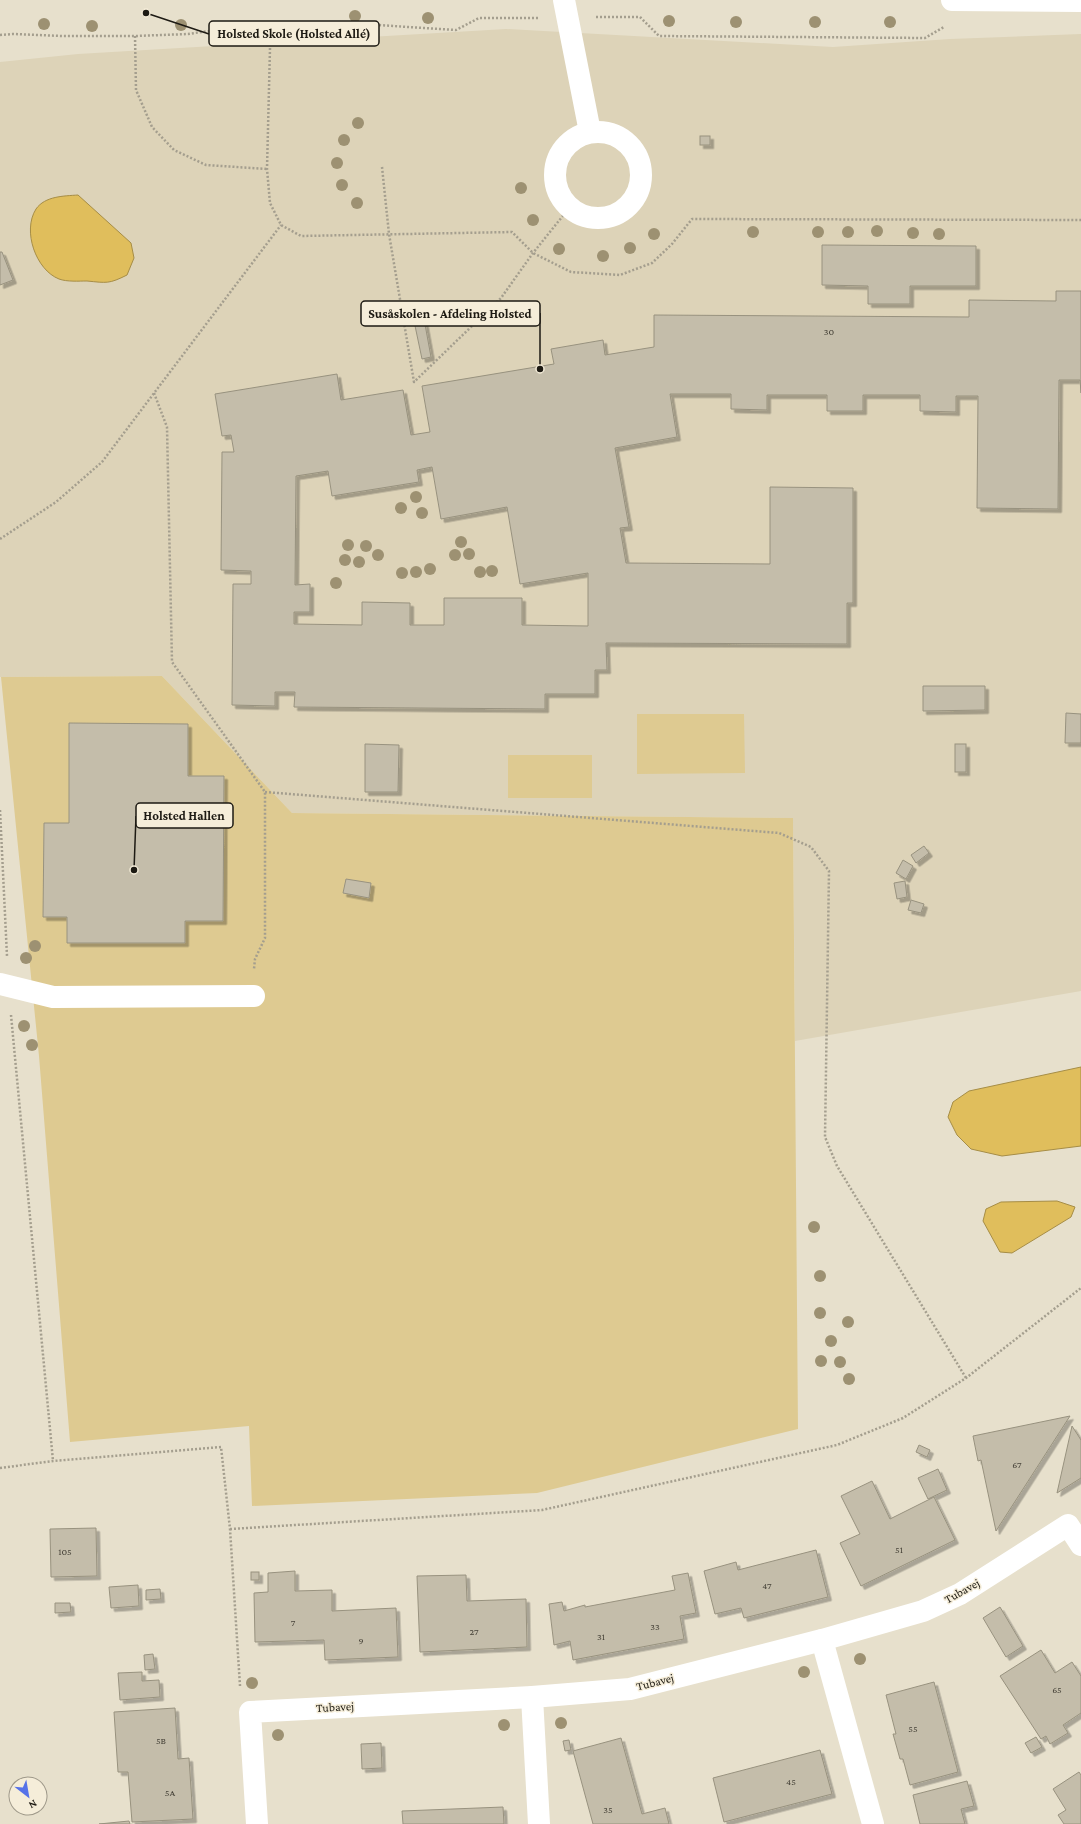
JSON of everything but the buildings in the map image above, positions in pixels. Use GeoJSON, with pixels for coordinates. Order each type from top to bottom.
{"type":"FeatureCollection","features":[{"type":"Feature","properties":{"kind":"street"},"geometry":{"type":"LineString","coordinates":[[564,0],[590,132]]}},
{"type":"Feature","properties":{"kind":"street"},"geometry":{"type":"LineString","coordinates":[[952,0],[1081,1]]}},
{"type":"Feature","properties":{"kind":"street"},"geometry":{"type":"LineString","coordinates":[[590,132],[604,132],[618,136],[629,144],[637,156],[642,169],[641,184],[635,198],[625,209],[612,216],[597,218],[583,215],[570,207],[560,196],[555,182],[555,167],[567,144],[578,136],[590,132]]}},
{"type":"Feature","properties":{"kind":"street"},"geometry":{"type":"LineString","coordinates":[[4,985],[53,997],[254,996]]}},
{"type":"Feature","properties":{"kind":"street","name":"Tubavej"},"geometry":{"type":"LineString","coordinates":[[250,1712],[532,1697],[630,1689],[822,1640],[923,1611],[960,1594],[1068,1525],[1081,1545]]}},
{"type":"Feature","properties":{"kind":"street"},"geometry":{"type":"LineString","coordinates":[[822,1640],[873,1824]]}},
{"type":"Feature","properties":{"kind":"street"},"geometry":{"type":"LineString","coordinates":[[532,1697],[539,1824]]}},
{"type":"Feature","properties":{"kind":"street"},"geometry":{"type":"LineString","coordinates":[[250,1712],[257,1824]]}},
{"type":"Feature","properties":{"kind":"path"},"geometry":{"type":"LineString","coordinates":[[135,36],[136,90],[152,127],[168,144],[174,150],[206,165],[267,169]]}},
{"type":"Feature","properties":{"kind":"path"},"geometry":{"type":"LineString","coordinates":[[270,48],[267,169],[270,203],[281,225],[301,236],[512,232],[533,252],[571,272],[620,275],[652,263],[672,244],[692,219],[1081,220]]}},
{"type":"Feature","properties":{"kind":"path"},"geometry":{"type":"LineString","coordinates":[[382,166],[389,234],[414,382],[501,298],[533,252],[570,207]]}},
{"type":"Feature","properties":{"kind":"path"},"geometry":{"type":"LineString","coordinates":[[0,539],[56,502],[102,462],[281,225]]}},
{"type":"Feature","properties":{"kind":"path"},"geometry":{"type":"LineString","coordinates":[[154,393],[167,427],[172,662],[265,792],[264,938],[255,959],[254,996]]}},
{"type":"Feature","properties":{"kind":"path"},"geometry":{"type":"LineString","coordinates":[[265,792],[779,833],[811,846],[829,871],[825,1137],[837,1166],[966,1378]]}},
{"type":"Feature","properties":{"kind":"path"},"geometry":{"type":"LineString","coordinates":[[0,810],[4,985],[52,1461]]}},
{"type":"Feature","properties":{"kind":"path"},"geometry":{"type":"LineString","coordinates":[[230,1529],[542,1510],[837,1445],[903,1418],[966,1378],[1081,1288]]}},
{"type":"Feature","properties":{"kind":"path"},"geometry":{"type":"LineString","coordinates":[[0,1468],[52,1461],[221,1447],[230,1529],[241,1695],[250,1712]]}},
{"type":"Feature","properties":{"kind":"shaded area"},"geometry":{"type":"Polygon","coordinates":[[[506,29],[833,47],[950,39],[1081,34],[1081,991],[795,1041],[793,818],[292,813],[162,676],[0,677],[0,62],[78,54],[506,29]]]}},
{"type":"Feature","properties":{"kind":"shaded area"},"geometry":{"type":"Polygon","coordinates":[[[78,195],[131,243],[134,258],[127,275],[108,282],[62,280],[51,274],[38,259],[31,238],[30,228],[36,209],[44,201],[50,199],[61,196],[78,195]]]}},
{"type":"Feature","properties":{"kind":"shaded area"},"geometry":{"type":"Polygon","coordinates":[[[162,676],[292,813],[793,818],[798,1429],[537,1493],[252,1506],[249,1426],[70,1442],[39,1056],[1,677],[162,676]]]}},
{"type":"Feature","properties":{"kind":"shaded area"},"geometry":{"type":"Polygon","coordinates":[[[637,714],[744,714],[745,773],[637,774],[637,714]]]}},
{"type":"Feature","properties":{"kind":"shaded area"},"geometry":{"type":"Polygon","coordinates":[[[508,755],[592,755],[592,798],[508,798],[508,755]]]}},
{"type":"Feature","properties":{"kind":"shaded area"},"geometry":{"type":"Polygon","coordinates":[[[1081,1067],[1081,1146],[1002,1156],[971,1149],[957,1135],[948,1117],[953,1102],[969,1091],[1081,1067]]]}},
{"type":"Feature","properties":{"kind":"shaded area"},"geometry":{"type":"Polygon","coordinates":[[[1057,1201],[1075,1207],[1071,1217],[1012,1253],[1000,1252],[983,1221],[986,1209],[1001,1202],[1057,1201]]]}},
{"type":"Feature","properties":{"kind":"place","name":"Holsted Skole (Holsted Allé)"},"geometry":{"type":"Point","coordinates":[146,13]}},
{"type":"Feature","properties":{"kind":"place","name":"Susåskolen - Afdeling Holsted"},"geometry":{"type":"Point","coordinates":[540,369]}},
{"type":"Feature","properties":{"kind":"place","name":"Holsted Hallen"},"geometry":{"type":"Point","coordinates":[134,870]}}]}
